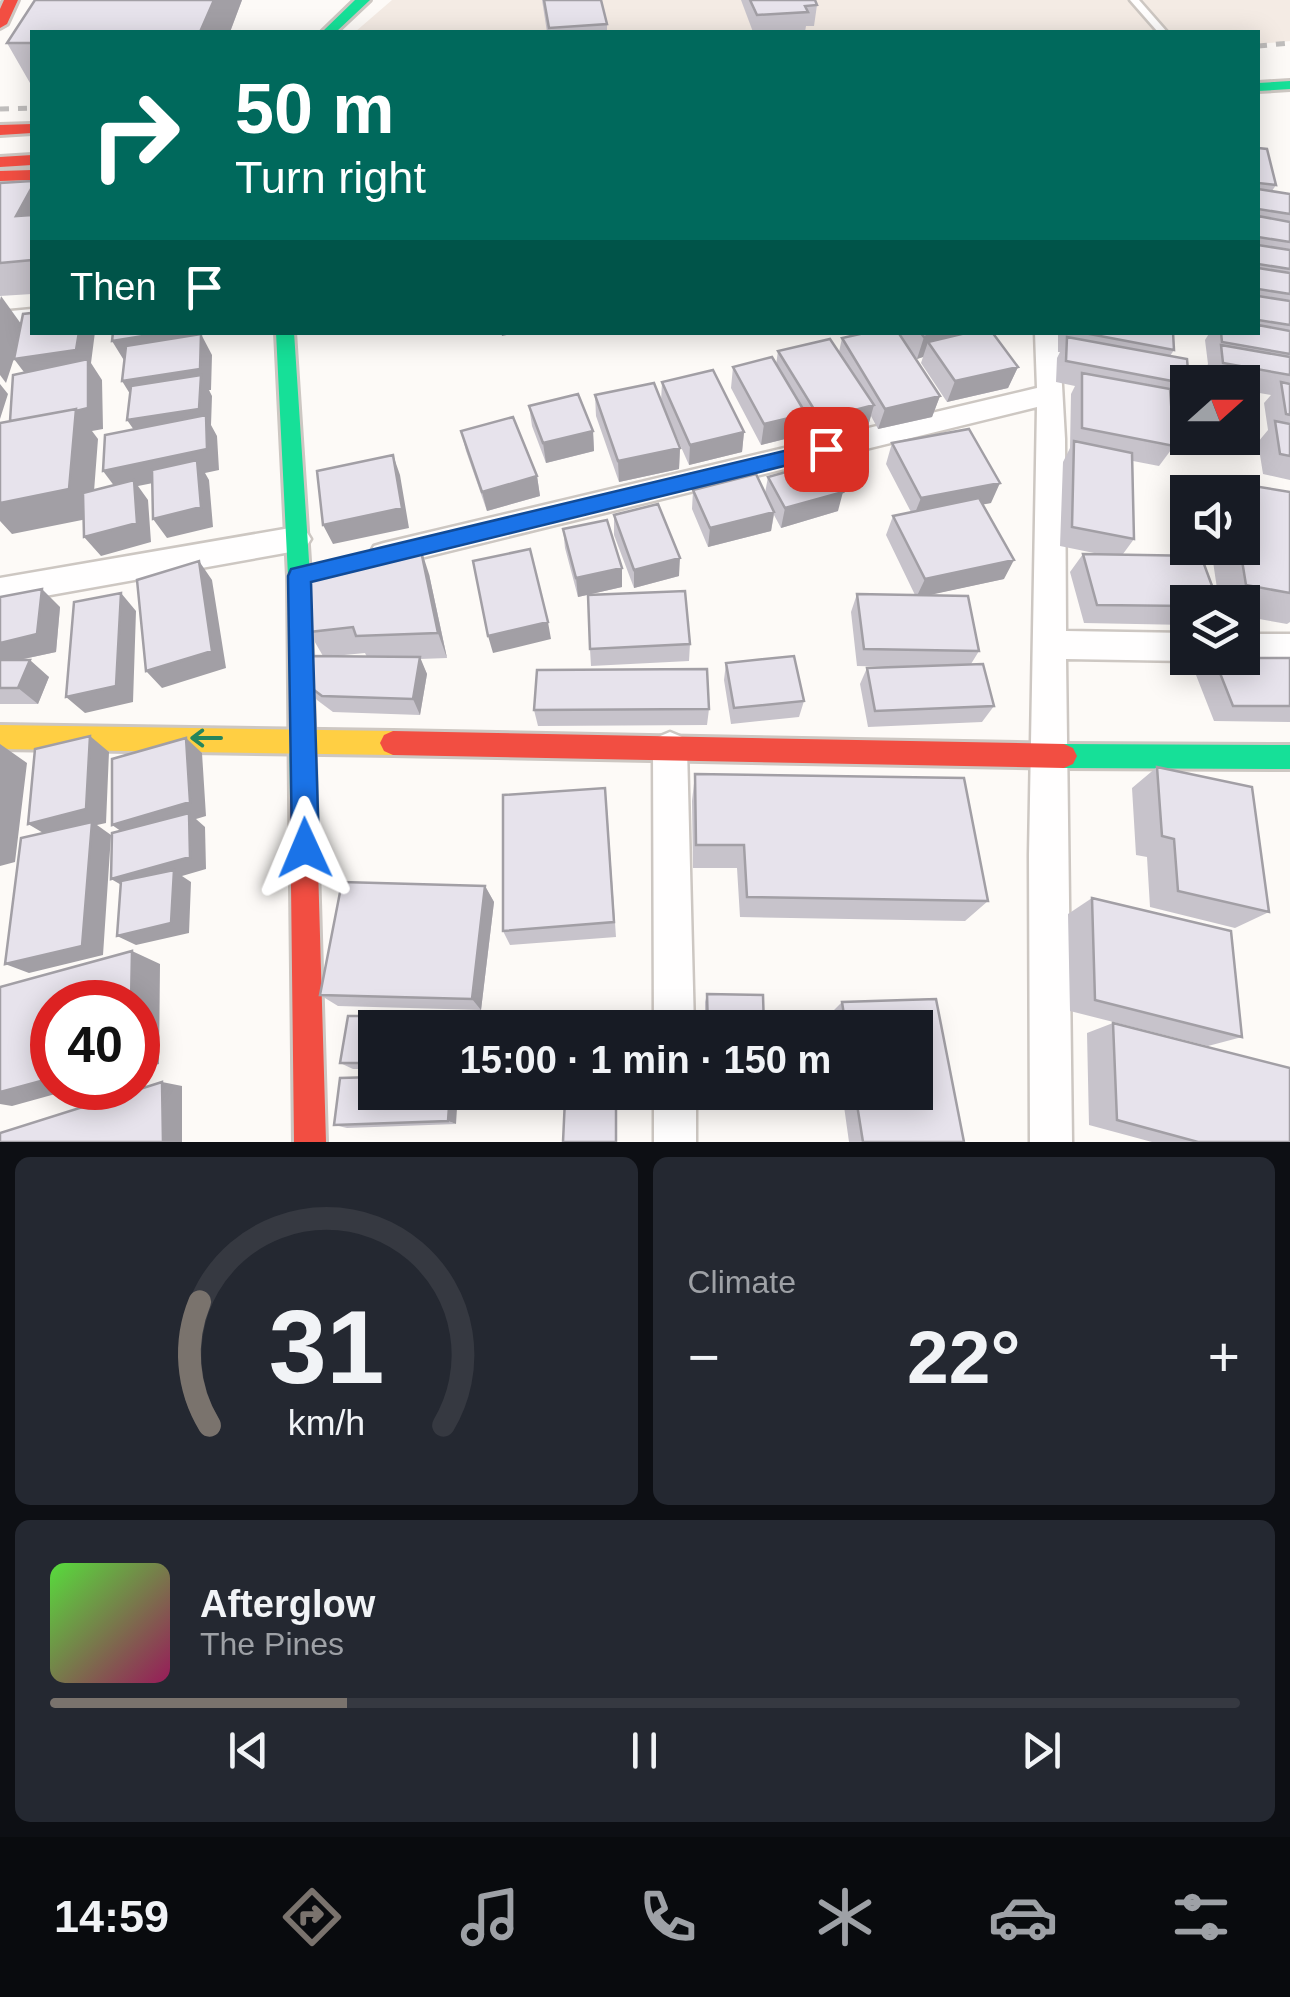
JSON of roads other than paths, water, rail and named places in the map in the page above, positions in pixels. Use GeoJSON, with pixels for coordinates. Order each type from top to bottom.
{"type":"FeatureCollection","features":[{"type":"Feature","properties":{"kind":"main road"},"geometry":{"type":"LineString","coordinates":[[0,24],[11,0]]}},
{"type":"Feature","properties":{"kind":"main road"},"geometry":{"type":"LineString","coordinates":[[331,30],[363,0]]}},
{"type":"Feature","properties":{"kind":"main road"},"geometry":{"type":"LineString","coordinates":[[1260,74],[1290,72]]}},
{"type":"Feature","properties":{"kind":"main road"},"geometry":{"type":"LineString","coordinates":[[1260,87],[1290,85]]}},
{"type":"Feature","properties":{"kind":"main road"},"geometry":{"type":"LineString","coordinates":[[0,130],[30,130]]}},
{"type":"Feature","properties":{"kind":"main road"},"geometry":{"type":"LineString","coordinates":[[0,144],[30,144]]}},
{"type":"Feature","properties":{"kind":"main road"},"geometry":{"type":"LineString","coordinates":[[0,162],[30,160]]}},
{"type":"Feature","properties":{"kind":"main road"},"geometry":{"type":"LineString","coordinates":[[0,176],[30,175]]}},
{"type":"Feature","properties":{"kind":"main road"},"geometry":{"type":"LineString","coordinates":[[285,335],[296,539],[309,573],[303,738],[310,1142]]}},
{"type":"Feature","properties":{"kind":"main road"},"geometry":{"type":"LineString","coordinates":[[0,737],[303,738],[1048,759],[1290,757]]}},
{"type":"Feature","properties":{"kind":"street"},"geometry":{"type":"LineString","coordinates":[[0,320],[30,317]]}},
{"type":"Feature","properties":{"kind":"street"},"geometry":{"type":"LineString","coordinates":[[1047,335],[1052,394],[1053,645],[1048,759],[1051,1142]]}},
{"type":"Feature","properties":{"kind":"street"},"geometry":{"type":"LineString","coordinates":[[357,562],[1052,394]]}},
{"type":"Feature","properties":{"kind":"street"},"geometry":{"type":"LineString","coordinates":[[0,591],[296,539]]}},
{"type":"Feature","properties":{"kind":"street"},"geometry":{"type":"LineString","coordinates":[[1053,645],[1170,647]]}},
{"type":"Feature","properties":{"kind":"street"},"geometry":{"type":"LineString","coordinates":[[1260,648],[1290,648]]}},
{"type":"Feature","properties":{"kind":"street"},"geometry":{"type":"LineString","coordinates":[[670,748],[674,1010]]}},
{"type":"Feature","properties":{"kind":"street"},"geometry":{"type":"LineString","coordinates":[[675,1110],[676,1142]]}},
{"type":"Feature","properties":{"kind":"lane"},"geometry":{"type":"LineString","coordinates":[[1134,0],[1161,30]]}},
{"type":"Feature","properties":{"kind":"railway"},"geometry":{"type":"LineString","coordinates":[[1260,46],[1290,43]]}},
{"type":"Feature","properties":{"kind":"railway"},"geometry":{"type":"LineString","coordinates":[[0,109],[30,108]]}}]}
